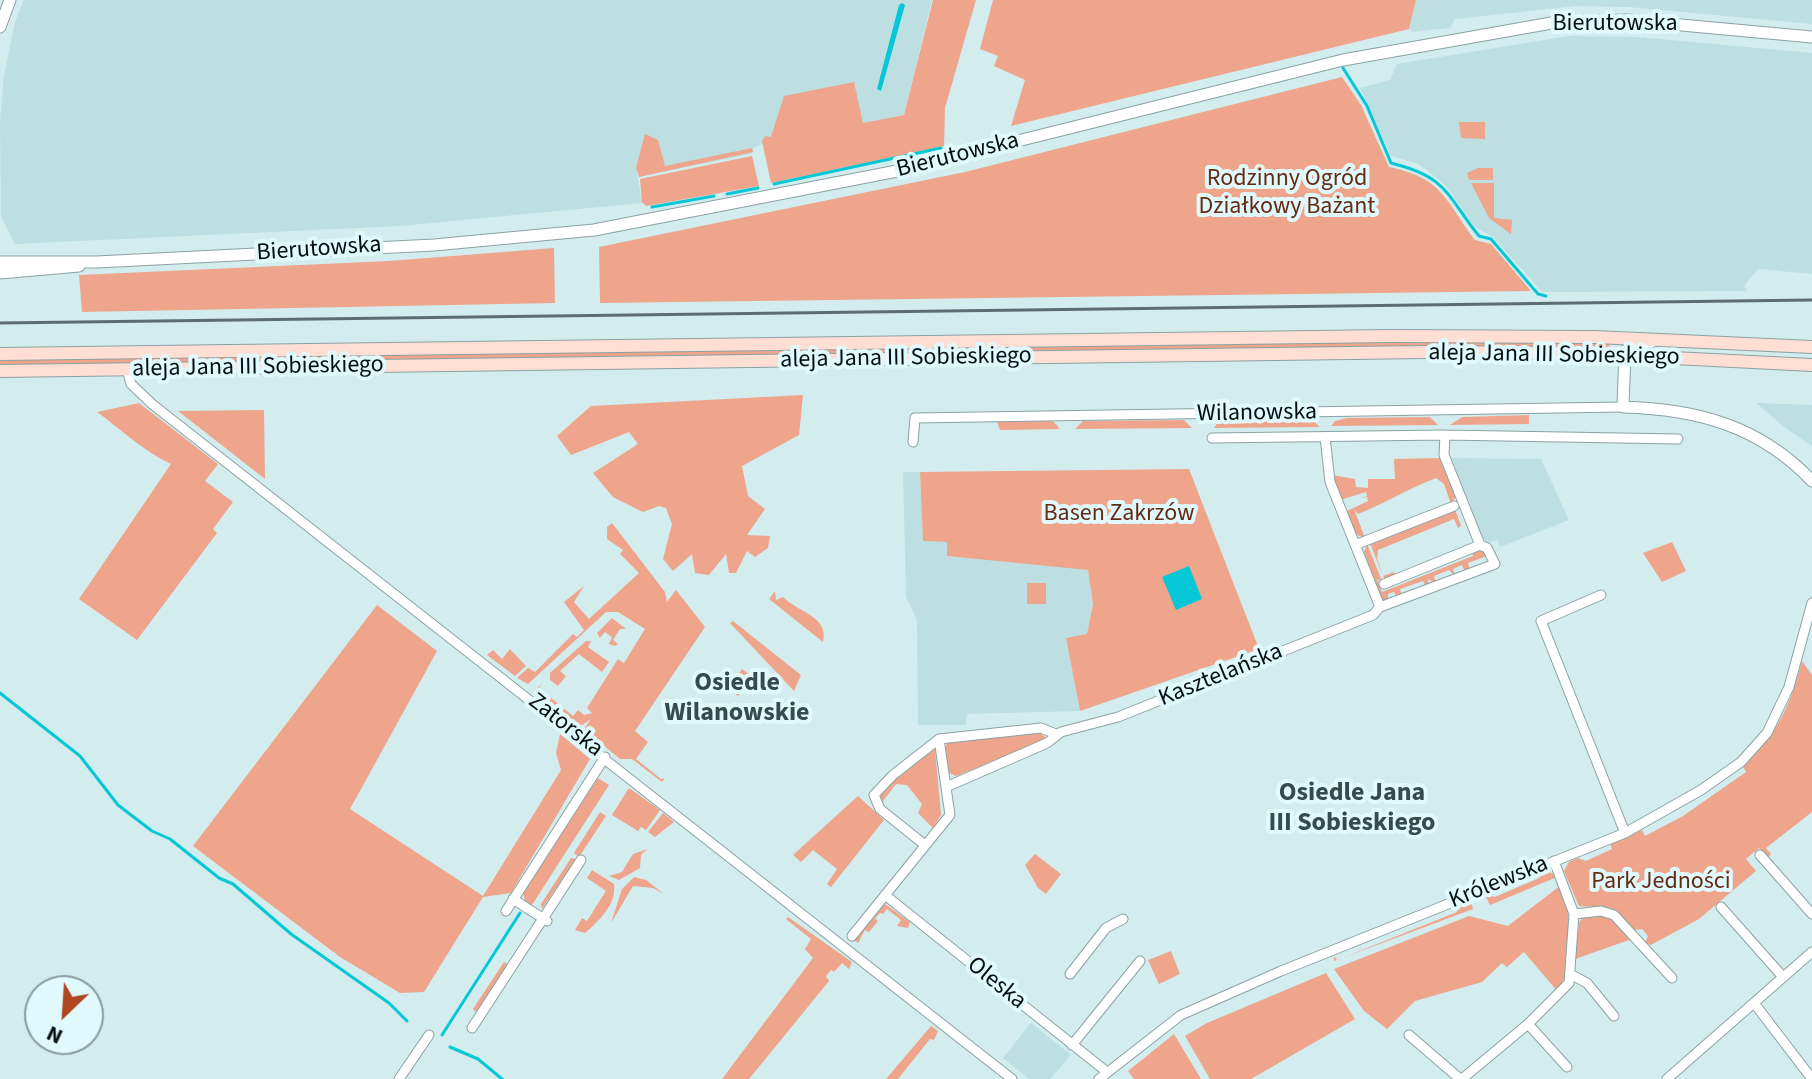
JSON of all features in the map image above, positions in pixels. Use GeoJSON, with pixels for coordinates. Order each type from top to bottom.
{"type":"FeatureCollection","features":[{"type":"Feature","properties":{"kind":"main road","name":"aleja Jana III Sobieskiego"},"geometry":{"type":"LineString","coordinates":[[0,354],[1391,336],[1658,340],[1812,347]]}},
{"type":"Feature","properties":{"kind":"main road","name":"aleja Jana III Sobieskiego"},"geometry":{"type":"LineString","coordinates":[[0,371],[1410,352],[1623,356],[1812,365]]}},
{"type":"Feature","properties":{"kind":"street"},"geometry":{"type":"LineString","coordinates":[[1,22],[10,0]]}},
{"type":"Feature","properties":{"kind":"street","name":"Bierutowska"},"geometry":{"type":"LineString","coordinates":[[0,262],[97,262],[434,245],[611,227],[897,171],[1343,60],[1557,22],[1627,20],[1812,37]]}},
{"type":"Feature","properties":{"kind":"street","name":"Bierutowska"},"geometry":{"type":"LineString","coordinates":[[0,273],[58,270],[97,262]]}},
{"type":"Feature","properties":{"kind":"street"},"geometry":{"type":"LineString","coordinates":[[1623,407],[1623,356],[1630,348],[1658,340]]}},
{"type":"Feature","properties":{"kind":"street","name":"Zatorska"},"geometry":{"type":"LineString","coordinates":[[127,369],[131,384],[152,404],[1012,1079]]}},
{"type":"Feature","properties":{"kind":"street","name":"Wilanowska"},"geometry":{"type":"LineString","coordinates":[[913,442],[915,418],[1623,407],[1692,412],[1727,423],[1770,444],[1812,481]]}},
{"type":"Feature","properties":{"kind":"street"},"geometry":{"type":"LineString","coordinates":[[1384,584],[1480,545],[1444,455],[1445,435]]}},
{"type":"Feature","properties":{"kind":"street"},"geometry":{"type":"LineString","coordinates":[[1212,438],[1445,435],[1678,439]]}},
{"type":"Feature","properties":{"kind":"street"},"geometry":{"type":"LineString","coordinates":[[1325,437],[1330,482],[1380,607]]}},
{"type":"Feature","properties":{"kind":"street"},"geometry":{"type":"LineString","coordinates":[[1355,545],[1454,506]]}},
{"type":"Feature","properties":{"kind":"street","name":"Kasztelańska"},"geometry":{"type":"LineString","coordinates":[[946,787],[1047,743],[1056,734],[1118,717],[1373,615],[1380,607],[1495,564],[1487,548],[1480,545]]}},
{"type":"Feature","properties":{"kind":"street"},"geometry":{"type":"LineString","coordinates":[[1601,595],[1541,621],[1625,833]]}},
{"type":"Feature","properties":{"kind":"street","name":"Królewska"},"geometry":{"type":"LineString","coordinates":[[1103,1076],[1181,1015],[1625,833],[1677,806],[1754,751],[1772,726],[1785,698],[1812,603]]}},
{"type":"Feature","properties":{"kind":"street","name":"Kasztelańska"},"geometry":{"type":"LineString","coordinates":[[939,739],[1041,728],[1056,734]]}},
{"type":"Feature","properties":{"kind":"street"},"geometry":{"type":"LineString","coordinates":[[852,936],[950,815],[939,739],[893,775],[874,795],[880,809],[925,845]]}},
{"type":"Feature","properties":{"kind":"street"},"geometry":{"type":"LineString","coordinates":[[506,911],[605,757]]}},
{"type":"Feature","properties":{"kind":"street"},"geometry":{"type":"LineString","coordinates":[[1760,855],[1812,914]]}},
{"type":"Feature","properties":{"kind":"street"},"geometry":{"type":"LineString","coordinates":[[472,1028],[581,860]]}},
{"type":"Feature","properties":{"kind":"street"},"geometry":{"type":"LineString","coordinates":[[1409,1035],[1461,1079],[1563,993],[1570,974],[1574,914],[1554,861]]}},
{"type":"Feature","properties":{"kind":"street","name":"Oleska"},"geometry":{"type":"LineString","coordinates":[[885,895],[1072,1045],[1103,1076]]}},
{"type":"Feature","properties":{"kind":"street"},"geometry":{"type":"LineString","coordinates":[[513,899],[545,919]]}},
{"type":"Feature","properties":{"kind":"street"},"geometry":{"type":"LineString","coordinates":[[1721,907],[1783,977]]}},
{"type":"Feature","properties":{"kind":"street"},"geometry":{"type":"LineString","coordinates":[[1574,914],[1601,911],[1614,915],[1672,978]]}},
{"type":"Feature","properties":{"kind":"street"},"geometry":{"type":"LineString","coordinates":[[1070,974],[1106,928],[1123,919]]}},
{"type":"Feature","properties":{"kind":"street"},"geometry":{"type":"LineString","coordinates":[[1667,1079],[1812,952]]}},
{"type":"Feature","properties":{"kind":"street"},"geometry":{"type":"LineString","coordinates":[[1072,1045],[1140,961]]}},
{"type":"Feature","properties":{"kind":"street"},"geometry":{"type":"LineString","coordinates":[[1570,974],[1587,983],[1614,1016]]}},
{"type":"Feature","properties":{"kind":"street"},"geometry":{"type":"LineString","coordinates":[[1754,1003],[1812,1079]]}},
{"type":"Feature","properties":{"kind":"street"},"geometry":{"type":"LineString","coordinates":[[1528,1024],[1567,1067]]}},
{"type":"Feature","properties":{"kind":"street"},"geometry":{"type":"LineString","coordinates":[[399,1079],[429,1035]]}},
{"type":"Feature","properties":{"kind":"shaded area"},"geometry":{"type":"Polygon","coordinates":[[[24,0],[932,0],[904,115],[763,144],[753,148],[751,154],[646,175],[642,157],[636,168],[642,203],[400,226],[15,244],[1,216],[0,122],[4,76],[15,22],[24,0]]]}},
{"type":"Feature","properties":{"kind":"shaded area"},"geometry":{"type":"Polygon","coordinates":[[[1416,0],[1812,0],[1812,24],[1628,7],[1576,6],[1455,19],[1450,28],[1413,32],[1409,29],[1416,0]]]}},
{"type":"Feature","properties":{"kind":"shaded area"},"geometry":{"type":"Polygon","coordinates":[[[1569,36],[1638,37],[1812,53],[1812,274],[1758,269],[1744,286],[1747,291],[1542,292],[1494,238],[1474,226],[1445,185],[1419,164],[1391,156],[1360,88],[1390,80],[1397,64],[1569,36]]]}},
{"type":"Feature","properties":{"kind":"shaded area"},"geometry":{"type":"Polygon","coordinates":[[[1756,403],[1812,405],[1812,446],[1784,427],[1756,403]]]}},
{"type":"Feature","properties":{"kind":"shaded area"},"geometry":{"type":"Polygon","coordinates":[[[1450,458],[1541,459],[1569,520],[1500,547],[1497,540],[1483,545],[1450,458]]]}},
{"type":"Feature","properties":{"kind":"shaded area"},"geometry":{"type":"Polygon","coordinates":[[[903,472],[920,472],[923,541],[947,542],[947,556],[1088,569],[1093,604],[1087,635],[1066,638],[1080,711],[967,714],[966,725],[918,725],[917,620],[906,597],[903,472]]]}},
{"type":"Feature","properties":{"kind":"shaded area"},"geometry":{"type":"Polygon","coordinates":[[[1031,1023],[1071,1055],[1050,1079],[1029,1079],[1003,1058],[1031,1023]]]}},
{"type":"Feature","properties":{"kind":"green space"},"geometry":{"type":"Polygon","coordinates":[[[933,0],[976,0],[945,108],[944,146],[771,183],[762,141],[765,136],[771,137],[784,96],[854,82],[863,123],[904,115],[933,0]]]}},
{"type":"Feature","properties":{"kind":"green space"},"geometry":{"type":"Polygon","coordinates":[[[993,0],[1416,0],[1409,29],[1011,126],[1025,80],[994,66],[998,56],[980,49],[993,0]]]}},
{"type":"Feature","properties":{"kind":"green space","name":"Rodzinny Ogród Działkowy Bażant"},"geometry":{"type":"Polygon","coordinates":[[[1342,77],[1361,105],[1389,167],[1421,177],[1432,184],[1449,202],[1475,240],[1491,244],[1531,291],[600,303],[599,247],[965,172],[1342,77]]]}},
{"type":"Feature","properties":{"kind":"green space"},"geometry":{"type":"Polygon","coordinates":[[[1459,122],[1485,122],[1485,139],[1461,138],[1459,122]]]}},
{"type":"Feature","properties":{"kind":"green space"},"geometry":{"type":"Polygon","coordinates":[[[645,134],[658,140],[665,166],[752,148],[753,152],[639,177],[636,168],[645,134]]]}},
{"type":"Feature","properties":{"kind":"green space"},"geometry":{"type":"Polygon","coordinates":[[[752,156],[759,186],[646,206],[642,202],[640,179],[752,156]]]}},
{"type":"Feature","properties":{"kind":"green space"},"geometry":{"type":"Polygon","coordinates":[[[1478,168],[1493,168],[1493,180],[1469,180],[1467,173],[1478,168]]]}},
{"type":"Feature","properties":{"kind":"green space"},"geometry":{"type":"Polygon","coordinates":[[[1471,183],[1494,183],[1494,218],[1512,220],[1511,234],[1489,218],[1471,183]]]}},
{"type":"Feature","properties":{"kind":"green space"},"geometry":{"type":"Polygon","coordinates":[[[554,248],[555,303],[82,312],[79,275],[389,261],[554,248]]]}},
{"type":"Feature","properties":{"kind":"green space"},"geometry":{"type":"Polygon","coordinates":[[[1417,341],[1608,344],[1615,350],[0,365],[0,360],[1417,341]]]}},
{"type":"Feature","properties":{"kind":"green space"},"geometry":{"type":"Polygon","coordinates":[[[803,395],[799,435],[742,466],[748,496],[765,509],[747,535],[770,536],[768,548],[755,557],[747,551],[736,573],[729,573],[726,554],[709,575],[695,573],[692,554],[673,571],[663,559],[672,524],[666,508],[659,506],[643,512],[613,497],[593,473],[638,444],[629,432],[571,455],[557,436],[591,406],[803,395]]]}},
{"type":"Feature","properties":{"kind":"green space"},"geometry":{"type":"Polygon","coordinates":[[[139,403],[218,464],[205,481],[233,502],[213,529],[217,533],[137,640],[79,599],[171,464],[142,447],[97,412],[139,403]]]}},
{"type":"Feature","properties":{"kind":"green space"},"geometry":{"type":"Polygon","coordinates":[[[264,410],[265,479],[178,411],[264,410]]]}},
{"type":"Feature","properties":{"kind":"green space"},"geometry":{"type":"Polygon","coordinates":[[[1529,415],[1529,424],[1450,425],[1462,417],[1529,415]]]}},
{"type":"Feature","properties":{"kind":"green space"},"geometry":{"type":"Polygon","coordinates":[[[1430,417],[1438,425],[1331,426],[1335,421],[1347,418],[1430,417]]]}},
{"type":"Feature","properties":{"kind":"green space"},"geometry":{"type":"Polygon","coordinates":[[[1311,419],[1320,427],[1214,428],[1219,421],[1311,419]]]}},
{"type":"Feature","properties":{"kind":"green space"},"geometry":{"type":"Polygon","coordinates":[[[1184,420],[1192,428],[1075,429],[1083,421],[1184,420]]]}},
{"type":"Feature","properties":{"kind":"green space"},"geometry":{"type":"Polygon","coordinates":[[[1053,421],[1060,429],[1000,430],[997,422],[1053,421]]]}},
{"type":"Feature","properties":{"kind":"green space"},"geometry":{"type":"Polygon","coordinates":[[[1441,458],[1457,495],[1451,504],[1444,484],[1436,478],[1358,514],[1354,509],[1365,538],[1357,535],[1345,512],[1368,501],[1367,497],[1361,498],[1367,496],[1366,492],[1343,499],[1343,504],[1332,475],[1355,479],[1356,487],[1368,488],[1368,479],[1395,479],[1394,459],[1441,458]]]}},
{"type":"Feature","properties":{"kind":"green space","name":"Basen Zakrzów"},"geometry":{"type":"Polygon","coordinates":[[[1189,469],[1259,649],[1080,711],[1066,638],[1087,634],[1093,604],[1088,570],[947,556],[947,542],[923,541],[920,472],[1189,469]]]}},
{"type":"Feature","properties":{"kind":"green space"},"geometry":{"type":"Polygon","coordinates":[[[1455,509],[1461,526],[1458,528],[1454,519],[1378,550],[1377,558],[1383,576],[1370,543],[1455,509]]]}},
{"type":"Feature","properties":{"kind":"green space"},"geometry":{"type":"Polygon","coordinates":[[[612,523],[665,592],[667,602],[676,590],[705,627],[635,731],[648,742],[636,759],[661,779],[665,778],[662,782],[632,759],[620,759],[584,729],[591,719],[579,727],[534,691],[542,684],[539,688],[573,716],[578,710],[584,715],[592,713],[587,708],[618,659],[624,663],[645,629],[618,612],[606,612],[528,684],[517,678],[528,668],[535,672],[573,634],[577,637],[584,630],[564,602],[584,586],[574,602],[589,619],[639,573],[620,554],[623,550],[607,539],[607,527],[612,523]]]}},
{"type":"Feature","properties":{"kind":"green space"},"geometry":{"type":"Polygon","coordinates":[[[1672,542],[1686,571],[1662,582],[1643,553],[1672,542]]]}},
{"type":"Feature","properties":{"kind":"green space"},"geometry":{"type":"Polygon","coordinates":[[[1367,544],[1382,581],[1377,579],[1382,592],[1473,556],[1472,552],[1483,549],[1487,556],[1468,563],[1470,570],[1465,572],[1462,565],[1453,569],[1455,576],[1449,570],[1434,576],[1436,583],[1427,579],[1430,586],[1426,587],[1423,581],[1400,589],[1402,596],[1397,599],[1394,592],[1388,594],[1388,602],[1382,600],[1364,552],[1367,544]]]}},
{"type":"Feature","properties":{"kind":"green space"},"geometry":{"type":"Polygon","coordinates":[[[1394,572],[1396,575],[1385,581],[1383,576],[1394,572]]]}},
{"type":"Feature","properties":{"kind":"green space"},"geometry":{"type":"Polygon","coordinates":[[[1027,583],[1046,583],[1046,604],[1027,604],[1027,583]]]}},
{"type":"Feature","properties":{"kind":"green space"},"geometry":{"type":"Polygon","coordinates":[[[775,591],[776,600],[783,597],[822,626],[823,642],[769,599],[775,591]]]}},
{"type":"Feature","properties":{"kind":"green space"},"geometry":{"type":"Polygon","coordinates":[[[377,605],[437,651],[350,809],[483,896],[561,770],[556,753],[560,734],[590,759],[511,893],[483,897],[424,992],[400,993],[340,957],[193,846],[377,605]]]}},
{"type":"Feature","properties":{"kind":"green space"},"geometry":{"type":"Polygon","coordinates":[[[612,618],[626,629],[620,629],[613,640],[618,644],[615,646],[609,644],[612,637],[605,632],[600,638],[597,633],[612,618]]]}},
{"type":"Feature","properties":{"kind":"green space"},"geometry":{"type":"Polygon","coordinates":[[[733,621],[801,675],[794,691],[730,623],[733,621]]]}},
{"type":"Feature","properties":{"kind":"green space"},"geometry":{"type":"Polygon","coordinates":[[[586,641],[591,641],[588,647],[609,662],[602,672],[579,654],[560,671],[566,676],[558,686],[550,680],[550,673],[586,641]]]}},
{"type":"Feature","properties":{"kind":"green space"},"geometry":{"type":"Polygon","coordinates":[[[510,649],[526,666],[515,676],[487,655],[493,650],[502,659],[510,649]]]}},
{"type":"Feature","properties":{"kind":"green space","name":"Park Jedności"},"geometry":{"type":"Polygon","coordinates":[[[1802,661],[1812,675],[1812,812],[1766,848],[1771,854],[1768,858],[1759,848],[1746,859],[1756,871],[1699,919],[1651,945],[1645,942],[1648,936],[1642,929],[1634,930],[1611,908],[1579,906],[1564,871],[1569,862],[1578,858],[1586,861],[1612,849],[1610,843],[1642,830],[1645,836],[1683,816],[1746,772],[1742,765],[1765,743],[1781,718],[1802,661]]]}},
{"type":"Feature","properties":{"kind":"green space"},"geometry":{"type":"Polygon","coordinates":[[[742,669],[753,677],[738,696],[729,689],[742,669]]]}},
{"type":"Feature","properties":{"kind":"green space"},"geometry":{"type":"Polygon","coordinates":[[[1039,732],[1045,737],[1043,741],[956,776],[947,772],[945,747],[948,742],[1039,732]]]}},
{"type":"Feature","properties":{"kind":"green space"},"geometry":{"type":"Polygon","coordinates":[[[935,749],[941,815],[933,828],[918,813],[922,804],[907,785],[896,784],[880,805],[876,797],[927,750],[935,749]]]}},
{"type":"Feature","properties":{"kind":"green space"},"geometry":{"type":"Polygon","coordinates":[[[598,778],[609,785],[532,905],[525,901],[523,893],[598,778]]]}},
{"type":"Feature","properties":{"kind":"green space"},"geometry":{"type":"Polygon","coordinates":[[[629,788],[660,810],[646,830],[641,827],[638,831],[612,815],[629,788]]]}},
{"type":"Feature","properties":{"kind":"green space"},"geometry":{"type":"Polygon","coordinates":[[[858,796],[884,820],[831,887],[827,884],[837,869],[813,850],[801,862],[793,855],[858,796]]]}},
{"type":"Feature","properties":{"kind":"green space"},"geometry":{"type":"Polygon","coordinates":[[[600,812],[606,816],[579,857],[574,853],[600,812]]]}},
{"type":"Feature","properties":{"kind":"green space"},"geometry":{"type":"Polygon","coordinates":[[[663,813],[674,822],[655,837],[648,832],[663,813]]]}},
{"type":"Feature","properties":{"kind":"green space"},"geometry":{"type":"Polygon","coordinates":[[[647,849],[641,855],[640,868],[619,880],[609,876],[622,872],[633,854],[647,849]]]}},
{"type":"Feature","properties":{"kind":"green space"},"geometry":{"type":"Polygon","coordinates":[[[1035,854],[1061,874],[1046,894],[1038,888],[1025,865],[1035,854]]]}},
{"type":"Feature","properties":{"kind":"green space"},"geometry":{"type":"Polygon","coordinates":[[[571,858],[576,859],[542,909],[541,904],[571,858]]]}},
{"type":"Feature","properties":{"kind":"green space"},"geometry":{"type":"Polygon","coordinates":[[[592,870],[614,884],[614,891],[606,912],[585,933],[575,930],[582,918],[587,921],[606,891],[587,878],[592,870]]]}},
{"type":"Feature","properties":{"kind":"green space"},"geometry":{"type":"Polygon","coordinates":[[[1548,871],[1557,877],[1490,905],[1484,893],[1495,897],[1548,871]]]}},
{"type":"Feature","properties":{"kind":"green space"},"geometry":{"type":"Polygon","coordinates":[[[634,877],[646,880],[664,894],[653,888],[633,886],[611,923],[622,889],[634,877]]]}},
{"type":"Feature","properties":{"kind":"green space"},"geometry":{"type":"Polygon","coordinates":[[[1561,885],[1570,939],[1567,967],[1558,992],[1524,952],[1507,967],[1502,963],[1482,982],[1415,1001],[1387,1029],[1364,1011],[1334,969],[1469,916],[1508,926],[1561,885]]]}},
{"type":"Feature","properties":{"kind":"green space"},"geometry":{"type":"Polygon","coordinates":[[[1470,899],[1473,909],[1342,958],[1457,912],[1457,904],[1470,899]]]}},
{"type":"Feature","properties":{"kind":"green space"},"geometry":{"type":"Polygon","coordinates":[[[885,904],[910,922],[908,928],[897,926],[901,920],[887,909],[875,918],[878,921],[869,932],[865,930],[858,943],[854,940],[885,904]]]}},
{"type":"Feature","properties":{"kind":"green space"},"geometry":{"type":"Polygon","coordinates":[[[1599,914],[1611,917],[1632,939],[1575,959],[1579,923],[1582,918],[1599,914]]]}},
{"type":"Feature","properties":{"kind":"green space"},"geometry":{"type":"Polygon","coordinates":[[[788,917],[852,962],[849,969],[842,963],[834,972],[831,970],[826,976],[829,981],[749,1079],[722,1079],[813,958],[805,949],[811,939],[786,919],[788,917]]]}},
{"type":"Feature","properties":{"kind":"green space"},"geometry":{"type":"Polygon","coordinates":[[[1171,951],[1180,974],[1159,984],[1148,960],[1171,951]]]}},
{"type":"Feature","properties":{"kind":"green space"},"geometry":{"type":"Polygon","coordinates":[[[504,962],[509,965],[478,1014],[473,1009],[504,962]]]}},
{"type":"Feature","properties":{"kind":"green space"},"geometry":{"type":"Polygon","coordinates":[[[1326,973],[1355,1019],[1251,1079],[1210,1079],[1185,1036],[1207,1023],[1326,973]]]}},
{"type":"Feature","properties":{"kind":"green space"},"geometry":{"type":"Polygon","coordinates":[[[931,1026],[938,1031],[934,1040],[930,1039],[898,1079],[886,1079],[931,1026]]]}},
{"type":"Feature","properties":{"kind":"green space"},"geometry":{"type":"Polygon","coordinates":[[[1174,1034],[1201,1079],[1134,1079],[1128,1071],[1174,1034]]]}},
{"type":"Feature","properties":{"kind":"water"},"geometry":{"type":"Polygon","coordinates":[[[902,3],[905,5],[881,91],[877,89],[902,3]]]}},
{"type":"Feature","properties":{"kind":"water"},"geometry":{"type":"Polygon","coordinates":[[[1189,566],[1202,599],[1176,610],[1162,577],[1189,566]]]}},
{"type":"Feature","properties":{"kind":"waterway"},"geometry":{"type":"LineString","coordinates":[[1343,68],[1367,106],[1391,163],[1410,168],[1435,181],[1479,236],[1491,239],[1538,294],[1546,296]]}},
{"type":"Feature","properties":{"kind":"waterway"},"geometry":{"type":"LineString","coordinates":[[774,184],[941,148]]}},
{"type":"Feature","properties":{"kind":"waterway"},"geometry":{"type":"LineString","coordinates":[[727,194],[758,188]]}},
{"type":"Feature","properties":{"kind":"waterway"},"geometry":{"type":"LineString","coordinates":[[652,207],[714,196]]}},
{"type":"Feature","properties":{"kind":"waterway"},"geometry":{"type":"LineString","coordinates":[[0,693],[80,756],[118,805],[152,831],[170,839],[219,878],[233,884],[291,934],[389,1003],[407,1021]]}},
{"type":"Feature","properties":{"kind":"waterway"},"geometry":{"type":"LineString","coordinates":[[442,1035],[520,913]]}},
{"type":"Feature","properties":{"kind":"waterway"},"geometry":{"type":"LineString","coordinates":[[450,1047],[478,1059],[502,1079]]}},
{"type":"Feature","properties":{"kind":"railway"},"geometry":{"type":"LineString","coordinates":[[0,323],[1812,300]]}},
{"type":"Feature","properties":{"kind":"district","name":"Osiedle Wilanowskie"},"geometry":{"type":"Point","coordinates":[737,699]}},
{"type":"Feature","properties":{"kind":"district","name":"Osiedle Jana III Sobieskiego"},"geometry":{"type":"Point","coordinates":[1352,809]}}]}
